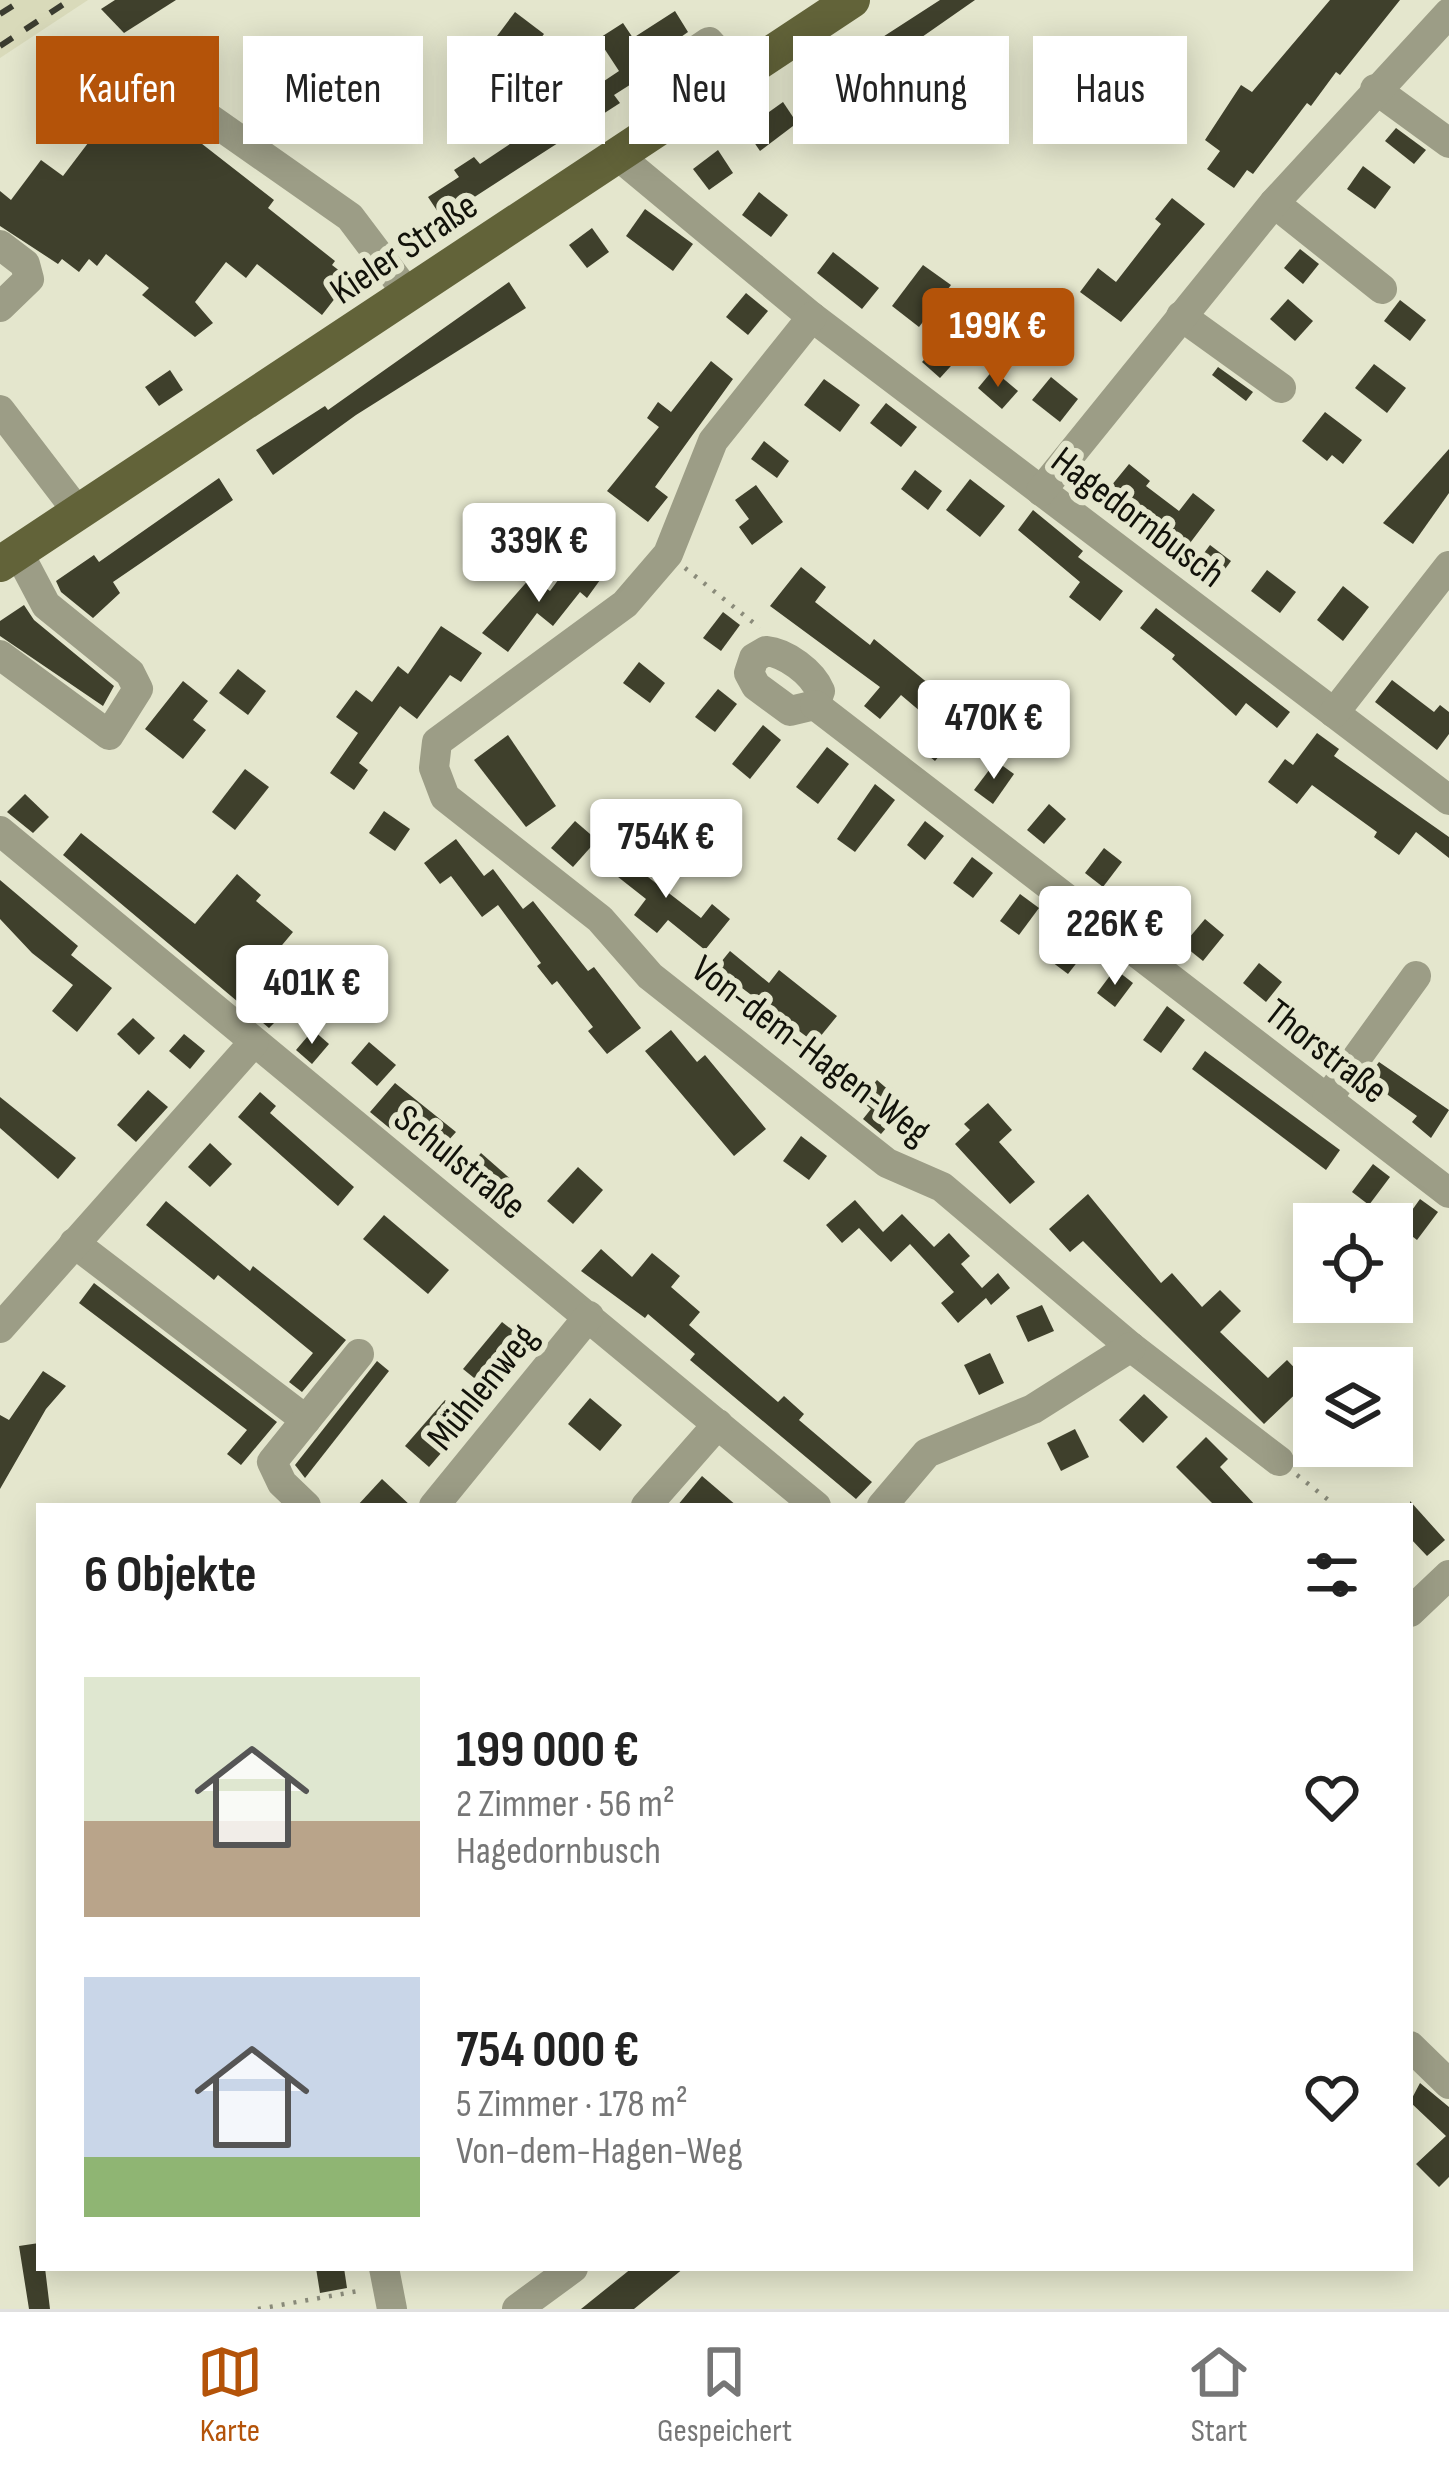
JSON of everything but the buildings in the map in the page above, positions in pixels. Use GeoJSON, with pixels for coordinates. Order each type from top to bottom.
{"type":"FeatureCollection","features":[{"type":"Feature","properties":{"kind":"main road","name":"Kieler Straße"},"geometry":{"type":"LineString","coordinates":[[9,558],[852,0]]}},
{"type":"Feature","properties":{"kind":"street"},"geometry":{"type":"LineString","coordinates":[[1041,491],[1274,202],[1449,13]]}},
{"type":"Feature","properties":{"kind":"street"},"geometry":{"type":"LineString","coordinates":[[1375,89],[1449,143]]}},
{"type":"Feature","properties":{"kind":"street"},"geometry":{"type":"LineString","coordinates":[[219,125],[350,217],[408,294]]}},
{"type":"Feature","properties":{"kind":"street","name":"Hagedornbusch"},"geometry":{"type":"LineString","coordinates":[[617,155],[812,317],[1449,800]]}},
{"type":"Feature","properties":{"kind":"street"},"geometry":{"type":"LineString","coordinates":[[1274,202],[1382,289]]}},
{"type":"Feature","properties":{"kind":"street"},"geometry":{"type":"LineString","coordinates":[[0,245],[25,264],[29,279],[0,307]]}},
{"type":"Feature","properties":{"kind":"street"},"geometry":{"type":"LineString","coordinates":[[1181,316],[1281,388]]}},
{"type":"Feature","properties":{"kind":"street","name":"Von-dem-Hagen-Weg"},"geometry":{"type":"LineString","coordinates":[[812,317],[713,441],[668,554],[625,604],[437,742],[434,768],[445,797],[600,919],[650,976],[886,1163],[942,1187],[1131,1346],[1279,1461]]}},
{"type":"Feature","properties":{"kind":"street"},"geometry":{"type":"LineString","coordinates":[[0,410],[78,512]]}},
{"type":"Feature","properties":{"kind":"street"},"geometry":{"type":"LineString","coordinates":[[0,655],[109,735],[138,689],[130,673],[46,605],[9,558]]}},
{"type":"Feature","properties":{"kind":"street"},"geometry":{"type":"LineString","coordinates":[[1334,713],[1449,566]]}},
{"type":"Feature","properties":{"kind":"street","name":"Thorstraße"},"geometry":{"type":"LineString","coordinates":[[766,651],[754,658],[749,673],[756,686],[790,711],[802,712],[815,705],[1449,1193]]}},
{"type":"Feature","properties":{"kind":"street","name":"Schulstraße"},"geometry":{"type":"LineString","coordinates":[[0,830],[812,1503]]}},
{"type":"Feature","properties":{"kind":"street"},"geometry":{"type":"LineString","coordinates":[[1327,1099],[1416,976]]}},
{"type":"Feature","properties":{"kind":"street"},"geometry":{"type":"LineString","coordinates":[[0,1328],[254,1042]]}},
{"type":"Feature","properties":{"kind":"street"},"geometry":{"type":"LineString","coordinates":[[74,1243],[306,1420]]}},
{"type":"Feature","properties":{"kind":"street","name":"Mühlenweg"},"geometry":{"type":"LineString","coordinates":[[436,1503],[589,1316]]}},
{"type":"Feature","properties":{"kind":"street"},"geometry":{"type":"LineString","coordinates":[[885,1503],[927,1453],[1033,1409],[1131,1346]]}},
{"type":"Feature","properties":{"kind":"street"},"geometry":{"type":"LineString","coordinates":[[303,1503],[282,1483],[272,1462],[359,1354]]}},
{"type":"Feature","properties":{"kind":"street"},"geometry":{"type":"LineString","coordinates":[[649,1503],[718,1424]]}},
{"type":"Feature","properties":{"kind":"street"},"geometry":{"type":"LineString","coordinates":[[1413,1609],[1449,1575]]}},
{"type":"Feature","properties":{"kind":"street"},"geometry":{"type":"LineString","coordinates":[[1413,2049],[1449,2084]]}},
{"type":"Feature","properties":{"kind":"street"},"geometry":{"type":"LineString","coordinates":[[517,2309],[569,2271]]}},
{"type":"Feature","properties":{"kind":"path"},"geometry":{"type":"LineString","coordinates":[[668,554],[760,628],[766,651]]}},
{"type":"Feature","properties":{"kind":"path"},"geometry":{"type":"LineString","coordinates":[[1279,1461],[1332,1503]]}},
{"type":"Feature","properties":{"kind":"path"},"geometry":{"type":"LineString","coordinates":[[258,2309],[388,2288]]}},
{"type":"Feature","properties":{"kind":"shaded area"},"geometry":{"type":"Polygon","coordinates":[[[0,0],[88,0],[0,58],[0,0]]]}},
{"type":"Feature","properties":{"kind":"railway"},"geometry":{"type":"LineString","coordinates":[[0,14],[22,0]]}},
{"type":"Feature","properties":{"kind":"railway"},"geometry":{"type":"LineString","coordinates":[[0,46],[70,0]]}}]}
